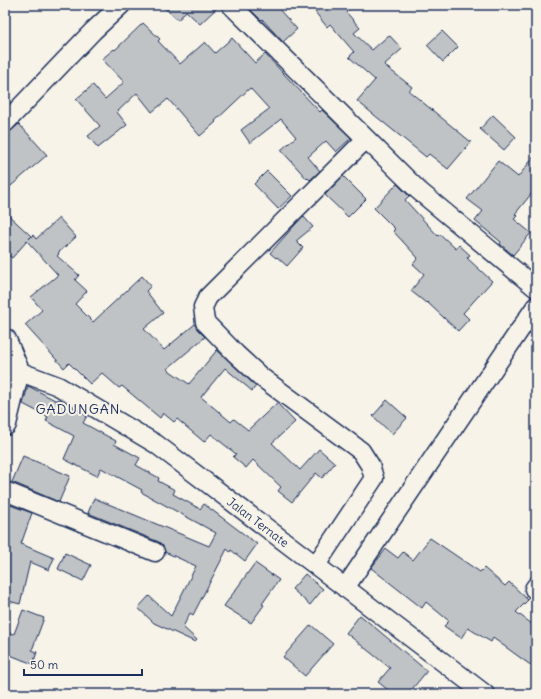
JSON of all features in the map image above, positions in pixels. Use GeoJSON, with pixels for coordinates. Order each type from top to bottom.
{"type":"FeatureCollection","features":[{"type":"Feature","properties":{"kind":"main road"},"geometry":{"type":"LineString","coordinates":[[5,340],[18,371],[5,424]]}},
{"type":"Feature","properties":{"kind":"street"},"geometry":{"type":"LineString","coordinates":[[5,123],[92,31],[121,5]]}},
{"type":"Feature","properties":{"kind":"street"},"geometry":{"type":"LineString","coordinates":[[231,5],[418,190],[536,288]]}},
{"type":"Feature","properties":{"kind":"street"},"geometry":{"type":"LineString","coordinates":[[316,566],[374,478],[370,465],[361,451],[261,377],[236,354],[205,322],[203,307],[208,297],[366,138]]}},
{"type":"Feature","properties":{"kind":"street"},"geometry":{"type":"LineString","coordinates":[[345,588],[536,306]]}},
{"type":"Feature","properties":{"kind":"street","name":"Jalan Ternate"},"geometry":{"type":"LineString","coordinates":[[18,371],[58,386],[156,444],[485,694]]}},
{"type":"Feature","properties":{"kind":"street"},"geometry":{"type":"LineString","coordinates":[[5,491],[155,552]]}},
{"type":"Feature","properties":{"kind":"building"},"geometry":{"type":"Polygon","coordinates":[[[161,5],[220,5],[200,24],[186,11],[178,20],[161,5]]]}},
{"type":"Feature","properties":{"kind":"building"},"geometry":{"type":"Polygon","coordinates":[[[246,5],[275,5],[297,29],[283,42],[262,19],[261,20],[246,5]]]}},
{"type":"Feature","properties":{"kind":"building"},"geometry":{"type":"Polygon","coordinates":[[[324,5],[355,5],[346,12],[360,28],[354,33],[372,50],[389,35],[402,49],[384,65],[412,87],[409,91],[471,142],[448,169],[429,154],[426,157],[357,101],[375,80],[349,57],[354,52],[330,24],[327,27],[315,12],[324,5]]]}},
{"type":"Feature","properties":{"kind":"building"},"geometry":{"type":"Polygon","coordinates":[[[143,23],[160,39],[158,41],[180,64],[205,42],[215,53],[232,38],[255,63],[265,54],[320,112],[322,110],[351,138],[336,152],[326,141],[308,157],[320,171],[310,180],[308,178],[307,179],[281,150],[296,137],[281,119],[250,143],[241,130],[269,109],[250,88],[200,136],[168,99],[152,112],[137,93],[117,112],[127,125],[98,148],[88,136],[100,126],[76,99],[93,85],[105,99],[124,82],[102,59],[114,49],[115,50],[143,23]]]}},
{"type":"Feature","properties":{"kind":"building"},"geometry":{"type":"Polygon","coordinates":[[[442,31],[458,47],[443,62],[427,45],[442,31]]]}},
{"type":"Feature","properties":{"kind":"building"},"geometry":{"type":"Polygon","coordinates":[[[493,115],[516,137],[504,150],[480,129],[493,115]]]}},
{"type":"Feature","properties":{"kind":"building"},"geometry":{"type":"Polygon","coordinates":[[[19,124],[47,155],[5,191],[5,136],[19,124]]]}},
{"type":"Feature","properties":{"kind":"building"},"geometry":{"type":"Polygon","coordinates":[[[536,154],[536,188],[515,214],[517,216],[514,219],[531,233],[513,255],[500,244],[501,242],[475,221],[483,211],[467,199],[498,161],[518,177],[536,154]]]}},
{"type":"Feature","properties":{"kind":"building"},"geometry":{"type":"Polygon","coordinates":[[[267,171],[292,196],[278,209],[254,184],[267,171]]]}},
{"type":"Feature","properties":{"kind":"building"},"geometry":{"type":"Polygon","coordinates":[[[343,176],[366,199],[348,217],[325,195],[343,176]]]}},
{"type":"Feature","properties":{"kind":"building"},"geometry":{"type":"Polygon","coordinates":[[[397,184],[409,196],[405,200],[438,236],[440,234],[456,249],[459,245],[470,255],[467,258],[492,281],[463,313],[469,319],[458,331],[427,302],[426,303],[411,291],[424,274],[413,264],[418,258],[393,231],[395,229],[374,208],[397,184]]]}},
{"type":"Feature","properties":{"kind":"building"},"geometry":{"type":"Polygon","coordinates":[[[5,212],[31,236],[29,239],[33,235],[36,239],[59,218],[76,237],[58,253],[59,254],[57,256],[79,275],[75,280],[87,291],[75,304],[93,322],[142,276],[151,286],[146,291],[163,313],[144,329],[164,350],[195,324],[197,329],[205,337],[167,369],[189,384],[217,350],[256,386],[252,391],[225,368],[201,397],[231,422],[234,419],[248,430],[277,403],[295,422],[272,443],[300,470],[319,449],[335,463],[322,478],[316,473],[292,502],[278,491],[281,487],[253,460],[246,468],[233,457],[236,454],[211,434],[204,442],[177,419],[174,422],[163,413],[160,418],[122,386],[119,388],[102,373],[90,384],[69,363],[64,368],[25,325],[42,310],[31,297],[58,275],[27,241],[12,258],[5,253],[5,212]]]}},
{"type":"Feature","properties":{"kind":"building"},"geometry":{"type":"Polygon","coordinates":[[[303,216],[313,227],[296,241],[303,248],[287,266],[270,253],[303,216]]]}},
{"type":"Feature","properties":{"kind":"building"},"geometry":{"type":"Polygon","coordinates":[[[28,386],[57,401],[58,399],[87,416],[83,423],[116,441],[114,444],[140,458],[136,465],[159,478],[158,481],[175,490],[173,494],[200,509],[204,504],[257,544],[245,561],[231,550],[230,552],[227,549],[193,615],[190,613],[183,627],[197,640],[195,642],[154,623],[138,608],[149,596],[171,616],[196,566],[165,552],[163,546],[159,542],[88,513],[94,498],[209,546],[216,533],[141,492],[142,490],[101,468],[97,476],[64,459],[74,436],[46,421],[48,417],[23,404],[28,386]]]}},
{"type":"Feature","properties":{"kind":"building"},"geometry":{"type":"Polygon","coordinates":[[[387,400],[407,418],[392,434],[373,416],[387,400]]]}},
{"type":"Feature","properties":{"kind":"building"},"geometry":{"type":"Polygon","coordinates":[[[23,456],[70,476],[59,502],[12,482],[23,456]]]}},
{"type":"Feature","properties":{"kind":"building"},"geometry":{"type":"Polygon","coordinates":[[[10,505],[32,513],[21,544],[54,558],[49,570],[30,562],[20,604],[5,600],[5,520],[10,505]]]}},
{"type":"Feature","properties":{"kind":"building"},"geometry":{"type":"Polygon","coordinates":[[[430,538],[480,572],[484,568],[505,586],[509,582],[528,600],[516,612],[536,627],[536,669],[493,638],[491,642],[468,628],[461,638],[444,626],[449,621],[426,602],[422,608],[371,568],[386,549],[398,558],[403,552],[413,560],[430,538]]]}},
{"type":"Feature","properties":{"kind":"building"},"geometry":{"type":"Polygon","coordinates":[[[65,553],[91,565],[83,581],[58,569],[65,553]]]}},
{"type":"Feature","properties":{"kind":"building"},"geometry":{"type":"Polygon","coordinates":[[[255,563],[279,580],[251,623],[224,606],[255,563]]]}},
{"type":"Feature","properties":{"kind":"building"},"geometry":{"type":"Polygon","coordinates":[[[305,574],[323,589],[310,605],[292,589],[305,574]]]}},
{"type":"Feature","properties":{"kind":"building"},"geometry":{"type":"Polygon","coordinates":[[[23,610],[44,618],[32,650],[37,652],[33,664],[5,653],[5,632],[14,634],[23,610]]]}},
{"type":"Feature","properties":{"kind":"building"},"geometry":{"type":"Polygon","coordinates":[[[360,615],[427,671],[408,694],[393,694],[378,682],[390,668],[346,633],[360,615]]]}},
{"type":"Feature","properties":{"kind":"building"},"geometry":{"type":"Polygon","coordinates":[[[311,625],[333,644],[305,676],[283,657],[311,625]]]}},
{"type":"Feature","properties":{"kind":"district","name":"GADUNGAN"},"geometry":{"type":"Point","coordinates":[78,409]}}]}
